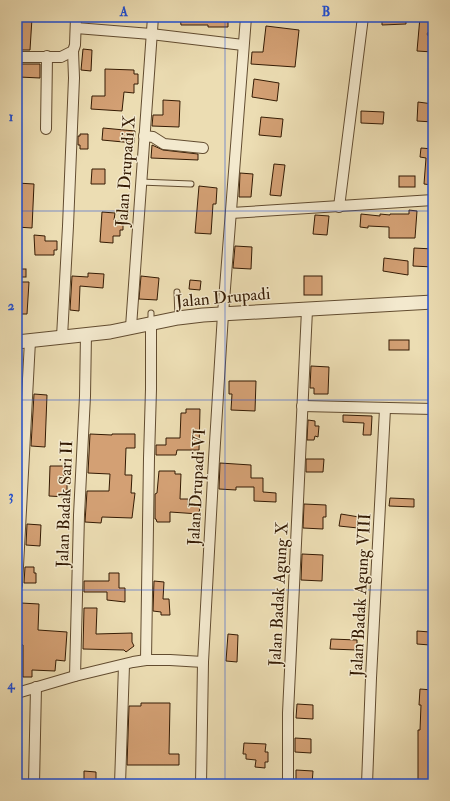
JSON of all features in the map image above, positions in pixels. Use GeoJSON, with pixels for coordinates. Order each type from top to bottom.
{"type":"FeatureCollection","features":[{"type":"Feature","properties":{"kind":"street"},"geometry":{"type":"LineString","coordinates":[[62,337],[72,131],[74,78],[73,51],[75,45],[76,17]]}},
{"type":"Feature","properties":{"kind":"street","name":"Jalan Drupadi X"},"geometry":{"type":"LineString","coordinates":[[131,327],[152,17]]}},
{"type":"Feature","properties":{"kind":"street","name":"Jalan Drupadi VI"},"geometry":{"type":"LineString","coordinates":[[201,784],[203,662],[214,459],[223,314],[246,17]]}},
{"type":"Feature","properties":{"kind":"street"},"geometry":{"type":"LineString","coordinates":[[340,206],[363,17]]}},
{"type":"Feature","properties":{"kind":"street"},"geometry":{"type":"LineString","coordinates":[[76,28],[151,34],[243,45]]}},
{"type":"Feature","properties":{"kind":"street"},"geometry":{"type":"LineString","coordinates":[[17,57],[61,56],[73,51]]}},
{"type":"Feature","properties":{"kind":"street"},"geometry":{"type":"LineString","coordinates":[[46,129],[47,56]]}},
{"type":"Feature","properties":{"kind":"street"},"geometry":{"type":"LineString","coordinates":[[144,136],[153,137],[164,144],[203,148]]}},
{"type":"Feature","properties":{"kind":"street"},"geometry":{"type":"LineString","coordinates":[[231,212],[433,200]]}},
{"type":"Feature","properties":{"kind":"street","name":"Jalan Drupadi"},"geometry":{"type":"LineString","coordinates":[[23,342],[110,332],[131,327],[151,318],[178,318],[433,302]]}},
{"type":"Feature","properties":{"kind":"street","name":"Jalan Badak Agung X"},"geometry":{"type":"LineString","coordinates":[[288,784],[288,713],[297,533],[298,474],[307,310]]}},
{"type":"Feature","properties":{"kind":"street"},"geometry":{"type":"LineString","coordinates":[[146,660],[151,318]]}},
{"type":"Feature","properties":{"kind":"street","name":"Jalan Badak Sari II"},"geometry":{"type":"LineString","coordinates":[[75,676],[86,334]]}},
{"type":"Feature","properties":{"kind":"street"},"geometry":{"type":"LineString","coordinates":[[17,585],[23,342]]}},
{"type":"Feature","properties":{"kind":"street"},"geometry":{"type":"LineString","coordinates":[[302,406],[433,409]]}},
{"type":"Feature","properties":{"kind":"street","name":"Jalan Badak Agung VIII"},"geometry":{"type":"LineString","coordinates":[[367,784],[385,409]]}},
{"type":"Feature","properties":{"kind":"street"},"geometry":{"type":"LineString","coordinates":[[17,693],[75,676],[146,660],[203,662]]}},
{"type":"Feature","properties":{"kind":"street"},"geometry":{"type":"LineString","coordinates":[[120,784],[124,665]]}},
{"type":"Feature","properties":{"kind":"street"},"geometry":{"type":"LineString","coordinates":[[34,784],[36,687]]}},
{"type":"Feature","properties":{"kind":"lane"},"geometry":{"type":"LineString","coordinates":[[140,182],[191,184]]}},
{"type":"Feature","properties":{"kind":"lane"},"geometry":{"type":"LineString","coordinates":[[177,292],[178,318]]}},
{"type":"Feature","properties":{"kind":"building"},"geometry":{"type":"Polygon","coordinates":[[[17,17],[32,18],[30,50],[19,50],[19,40],[17,40],[17,17]]]}},
{"type":"Feature","properties":{"kind":"building"},"geometry":{"type":"Polygon","coordinates":[[[180,17],[228,17],[228,27],[181,25],[180,17]]]}},
{"type":"Feature","properties":{"kind":"building"},"geometry":{"type":"Polygon","coordinates":[[[382,17],[406,17],[406,24],[382,25],[382,17]]]}},
{"type":"Feature","properties":{"kind":"building"},"geometry":{"type":"Polygon","coordinates":[[[420,17],[433,17],[433,30],[429,31],[427,34],[429,37],[433,38],[433,52],[417,51],[420,17]]]}},
{"type":"Feature","properties":{"kind":"building"},"geometry":{"type":"Polygon","coordinates":[[[266,26],[299,30],[295,67],[251,64],[252,52],[263,52],[266,26]]]}},
{"type":"Feature","properties":{"kind":"building"},"geometry":{"type":"Polygon","coordinates":[[[83,49],[92,50],[91,71],[81,70],[83,49]]]}},
{"type":"Feature","properties":{"kind":"building"},"geometry":{"type":"Polygon","coordinates":[[[19,64],[40,64],[40,78],[19,77],[19,64]]]}},
{"type":"Feature","properties":{"kind":"building"},"geometry":{"type":"Polygon","coordinates":[[[105,69],[134,70],[134,74],[138,74],[138,84],[134,84],[134,93],[124,92],[122,111],[91,109],[92,96],[105,96],[105,69]]]}},
{"type":"Feature","properties":{"kind":"building"},"geometry":{"type":"Polygon","coordinates":[[[254,79],[279,83],[277,101],[252,97],[254,79]]]}},
{"type":"Feature","properties":{"kind":"building"},"geometry":{"type":"Polygon","coordinates":[[[163,100],[180,101],[179,127],[152,126],[153,115],[163,115],[163,100]]]}},
{"type":"Feature","properties":{"kind":"building"},"geometry":{"type":"Polygon","coordinates":[[[418,102],[433,104],[433,122],[417,121],[418,102]]]}},
{"type":"Feature","properties":{"kind":"building"},"geometry":{"type":"Polygon","coordinates":[[[361,111],[384,112],[383,124],[361,123],[361,111]]]}},
{"type":"Feature","properties":{"kind":"building"},"geometry":{"type":"Polygon","coordinates":[[[261,117],[283,119],[281,137],[259,135],[261,117]]]}},
{"type":"Feature","properties":{"kind":"building"},"geometry":{"type":"Polygon","coordinates":[[[103,128],[135,131],[134,143],[102,140],[103,128]]]}},
{"type":"Feature","properties":{"kind":"building"},"geometry":{"type":"Polygon","coordinates":[[[80,134],[88,134],[88,149],[80,149],[80,145],[78,145],[78,136],[80,136],[80,134]]]}},
{"type":"Feature","properties":{"kind":"building"},"geometry":{"type":"Polygon","coordinates":[[[152,145],[163,150],[198,154],[198,160],[151,158],[152,145]]]}},
{"type":"Feature","properties":{"kind":"building"},"geometry":{"type":"Polygon","coordinates":[[[421,148],[433,149],[432,185],[424,184],[426,158],[420,157],[421,148]]]}},
{"type":"Feature","properties":{"kind":"building"},"geometry":{"type":"Polygon","coordinates":[[[274,164],[285,165],[281,196],[270,195],[274,164]]]}},
{"type":"Feature","properties":{"kind":"building"},"geometry":{"type":"Polygon","coordinates":[[[92,169],[105,169],[105,184],[91,184],[92,169]]]}},
{"type":"Feature","properties":{"kind":"building"},"geometry":{"type":"Polygon","coordinates":[[[240,173],[253,174],[251,197],[239,197],[240,173]]]}},
{"type":"Feature","properties":{"kind":"building"},"geometry":{"type":"Polygon","coordinates":[[[399,176],[415,176],[415,187],[399,187],[399,176]]]}},
{"type":"Feature","properties":{"kind":"building"},"geometry":{"type":"Polygon","coordinates":[[[17,183],[34,184],[32,228],[17,227],[17,183]]]}},
{"type":"Feature","properties":{"kind":"building"},"geometry":{"type":"Polygon","coordinates":[[[199,186],[217,188],[216,204],[213,204],[211,234],[195,233],[199,186]]]}},
{"type":"Feature","properties":{"kind":"building"},"geometry":{"type":"Polygon","coordinates":[[[409,210],[417,211],[415,238],[389,238],[389,227],[360,227],[361,214],[380,216],[380,214],[409,214],[409,210]]]}},
{"type":"Feature","properties":{"kind":"building"},"geometry":{"type":"Polygon","coordinates":[[[102,212],[115,213],[114,220],[123,222],[123,230],[120,230],[120,236],[113,236],[113,243],[100,242],[102,212]]]}},
{"type":"Feature","properties":{"kind":"building"},"geometry":{"type":"Polygon","coordinates":[[[315,215],[329,216],[327,235],[313,234],[315,215]]]}},
{"type":"Feature","properties":{"kind":"building"},"geometry":{"type":"Polygon","coordinates":[[[34,235],[45,236],[45,241],[57,241],[57,250],[54,250],[54,255],[35,255],[34,235]]]}},
{"type":"Feature","properties":{"kind":"building"},"geometry":{"type":"Polygon","coordinates":[[[235,246],[252,247],[251,269],[233,268],[235,246]]]}},
{"type":"Feature","properties":{"kind":"building"},"geometry":{"type":"Polygon","coordinates":[[[414,248],[433,249],[433,267],[413,266],[414,248]]]}},
{"type":"Feature","properties":{"kind":"building"},"geometry":{"type":"Polygon","coordinates":[[[384,258],[408,261],[408,275],[383,271],[384,258]]]}},
{"type":"Feature","properties":{"kind":"building"},"geometry":{"type":"Polygon","coordinates":[[[17,269],[26,269],[26,277],[17,277],[17,269]]]}},
{"type":"Feature","properties":{"kind":"building"},"geometry":{"type":"Polygon","coordinates":[[[88,273],[104,274],[103,288],[80,286],[79,311],[70,310],[72,276],[88,277],[88,273]]]}},
{"type":"Feature","properties":{"kind":"building"},"geometry":{"type":"Polygon","coordinates":[[[141,276],[159,278],[157,300],[139,299],[141,276]]]}},
{"type":"Feature","properties":{"kind":"building"},"geometry":{"type":"Polygon","coordinates":[[[304,276],[322,276],[322,295],[304,295],[304,276]]]}},
{"type":"Feature","properties":{"kind":"building"},"geometry":{"type":"Polygon","coordinates":[[[190,280],[201,281],[200,290],[189,289],[190,280]]]}},
{"type":"Feature","properties":{"kind":"building"},"geometry":{"type":"Polygon","coordinates":[[[20,282],[29,282],[27,314],[17,314],[20,282]]]}},
{"type":"Feature","properties":{"kind":"building"},"geometry":{"type":"Polygon","coordinates":[[[389,340],[409,340],[409,350],[389,350],[389,340]]]}},
{"type":"Feature","properties":{"kind":"building"},"geometry":{"type":"Polygon","coordinates":[[[311,366],[329,367],[328,394],[314,394],[314,388],[310,388],[311,366]]]}},
{"type":"Feature","properties":{"kind":"building"},"geometry":{"type":"Polygon","coordinates":[[[229,381],[256,381],[255,411],[231,410],[232,394],[229,394],[229,381]]]}},
{"type":"Feature","properties":{"kind":"building"},"geometry":{"type":"Polygon","coordinates":[[[34,394],[47,395],[45,447],[31,446],[34,394]]]}},
{"type":"Feature","properties":{"kind":"building"},"geometry":{"type":"Polygon","coordinates":[[[186,409],[200,409],[199,450],[177,450],[176,455],[156,455],[156,445],[166,445],[166,438],[180,438],[181,413],[186,413],[186,409]]]}},
{"type":"Feature","properties":{"kind":"building"},"geometry":{"type":"Polygon","coordinates":[[[343,415],[372,416],[371,435],[363,435],[364,423],[343,422],[343,415]]]}},
{"type":"Feature","properties":{"kind":"building"},"geometry":{"type":"Polygon","coordinates":[[[308,420],[315,421],[315,426],[319,426],[318,437],[315,436],[314,440],[307,440],[308,420]]]}},
{"type":"Feature","properties":{"kind":"building"},"geometry":{"type":"Polygon","coordinates":[[[90,434],[135,434],[135,448],[126,448],[125,475],[132,475],[131,493],[135,493],[132,518],[102,517],[101,523],[85,522],[87,491],[109,491],[110,474],[88,473],[90,434]]]}},
{"type":"Feature","properties":{"kind":"building"},"geometry":{"type":"Polygon","coordinates":[[[306,459],[324,459],[323,472],[306,472],[306,459]]]}},
{"type":"Feature","properties":{"kind":"building"},"geometry":{"type":"Polygon","coordinates":[[[220,463],[251,465],[251,478],[263,478],[263,492],[276,493],[276,502],[254,501],[254,487],[236,487],[236,490],[219,489],[220,463]]]}},
{"type":"Feature","properties":{"kind":"building"},"geometry":{"type":"Polygon","coordinates":[[[50,466],[64,466],[63,481],[67,481],[67,497],[49,496],[50,466]]]}},
{"type":"Feature","properties":{"kind":"building"},"geometry":{"type":"Polygon","coordinates":[[[159,471],[175,471],[175,474],[181,474],[180,499],[188,499],[188,505],[200,506],[199,514],[170,512],[170,522],[157,522],[155,519],[155,494],[157,493],[159,471]]]}},
{"type":"Feature","properties":{"kind":"building"},"geometry":{"type":"Polygon","coordinates":[[[390,498],[414,499],[414,507],[389,506],[390,498]]]}},
{"type":"Feature","properties":{"kind":"building"},"geometry":{"type":"Polygon","coordinates":[[[304,504],[326,505],[326,517],[323,517],[323,529],[303,528],[304,504]]]}},
{"type":"Feature","properties":{"kind":"building"},"geometry":{"type":"Polygon","coordinates":[[[341,514],[359,517],[358,528],[339,526],[341,514]]]}},
{"type":"Feature","properties":{"kind":"building"},"geometry":{"type":"Polygon","coordinates":[[[27,524],[41,525],[40,546],[26,545],[27,524]]]}},
{"type":"Feature","properties":{"kind":"building"},"geometry":{"type":"Polygon","coordinates":[[[302,554],[323,555],[322,581],[301,580],[302,554]]]}},
{"type":"Feature","properties":{"kind":"building"},"geometry":{"type":"Polygon","coordinates":[[[25,567],[34,567],[34,573],[36,573],[36,583],[24,583],[25,567]]]}},
{"type":"Feature","properties":{"kind":"building"},"geometry":{"type":"Polygon","coordinates":[[[109,573],[119,573],[119,588],[125,588],[125,602],[107,600],[107,592],[84,592],[84,581],[109,581],[109,573]]]}},
{"type":"Feature","properties":{"kind":"building"},"geometry":{"type":"Polygon","coordinates":[[[154,581],[164,582],[163,599],[169,599],[170,615],[161,615],[161,612],[153,611],[154,581]]]}},
{"type":"Feature","properties":{"kind":"building"},"geometry":{"type":"Polygon","coordinates":[[[21,603],[39,604],[38,630],[67,632],[65,661],[56,660],[55,671],[32,670],[32,677],[23,677],[23,645],[18,644],[21,603]]]}},
{"type":"Feature","properties":{"kind":"building"},"geometry":{"type":"Polygon","coordinates":[[[84,608],[97,608],[96,634],[132,633],[132,642],[134,646],[126,652],[124,650],[83,649],[84,608]]]}},
{"type":"Feature","properties":{"kind":"building"},"geometry":{"type":"Polygon","coordinates":[[[417,631],[430,632],[430,645],[417,644],[417,631]]]}},
{"type":"Feature","properties":{"kind":"building"},"geometry":{"type":"Polygon","coordinates":[[[228,634],[238,635],[237,662],[226,661],[228,634]]]}},
{"type":"Feature","properties":{"kind":"building"},"geometry":{"type":"Polygon","coordinates":[[[331,639],[357,640],[357,650],[330,649],[331,639]]]}},
{"type":"Feature","properties":{"kind":"building"},"geometry":{"type":"Polygon","coordinates":[[[420,689],[432,690],[433,782],[418,782],[418,730],[420,730],[421,705],[419,705],[420,689]]]}},
{"type":"Feature","properties":{"kind":"building"},"geometry":{"type":"Polygon","coordinates":[[[141,703],[170,703],[169,754],[179,754],[179,765],[127,765],[129,706],[141,706],[141,703]]]}},
{"type":"Feature","properties":{"kind":"building"},"geometry":{"type":"Polygon","coordinates":[[[297,704],[313,705],[313,719],[296,718],[297,704]]]}},
{"type":"Feature","properties":{"kind":"building"},"geometry":{"type":"Polygon","coordinates":[[[295,738],[311,739],[311,753],[295,752],[295,738]]]}},
{"type":"Feature","properties":{"kind":"building"},"geometry":{"type":"Polygon","coordinates":[[[244,743],[266,744],[265,752],[268,752],[268,762],[265,762],[265,768],[255,767],[256,760],[246,759],[246,754],[243,754],[244,743]]]}},
{"type":"Feature","properties":{"kind":"building"},"geometry":{"type":"Polygon","coordinates":[[[296,770],[313,771],[312,784],[296,784],[296,770]]]}},
{"type":"Feature","properties":{"kind":"building"},"geometry":{"type":"Polygon","coordinates":[[[84,771],[96,772],[96,784],[84,784],[84,771]]]}}]}
